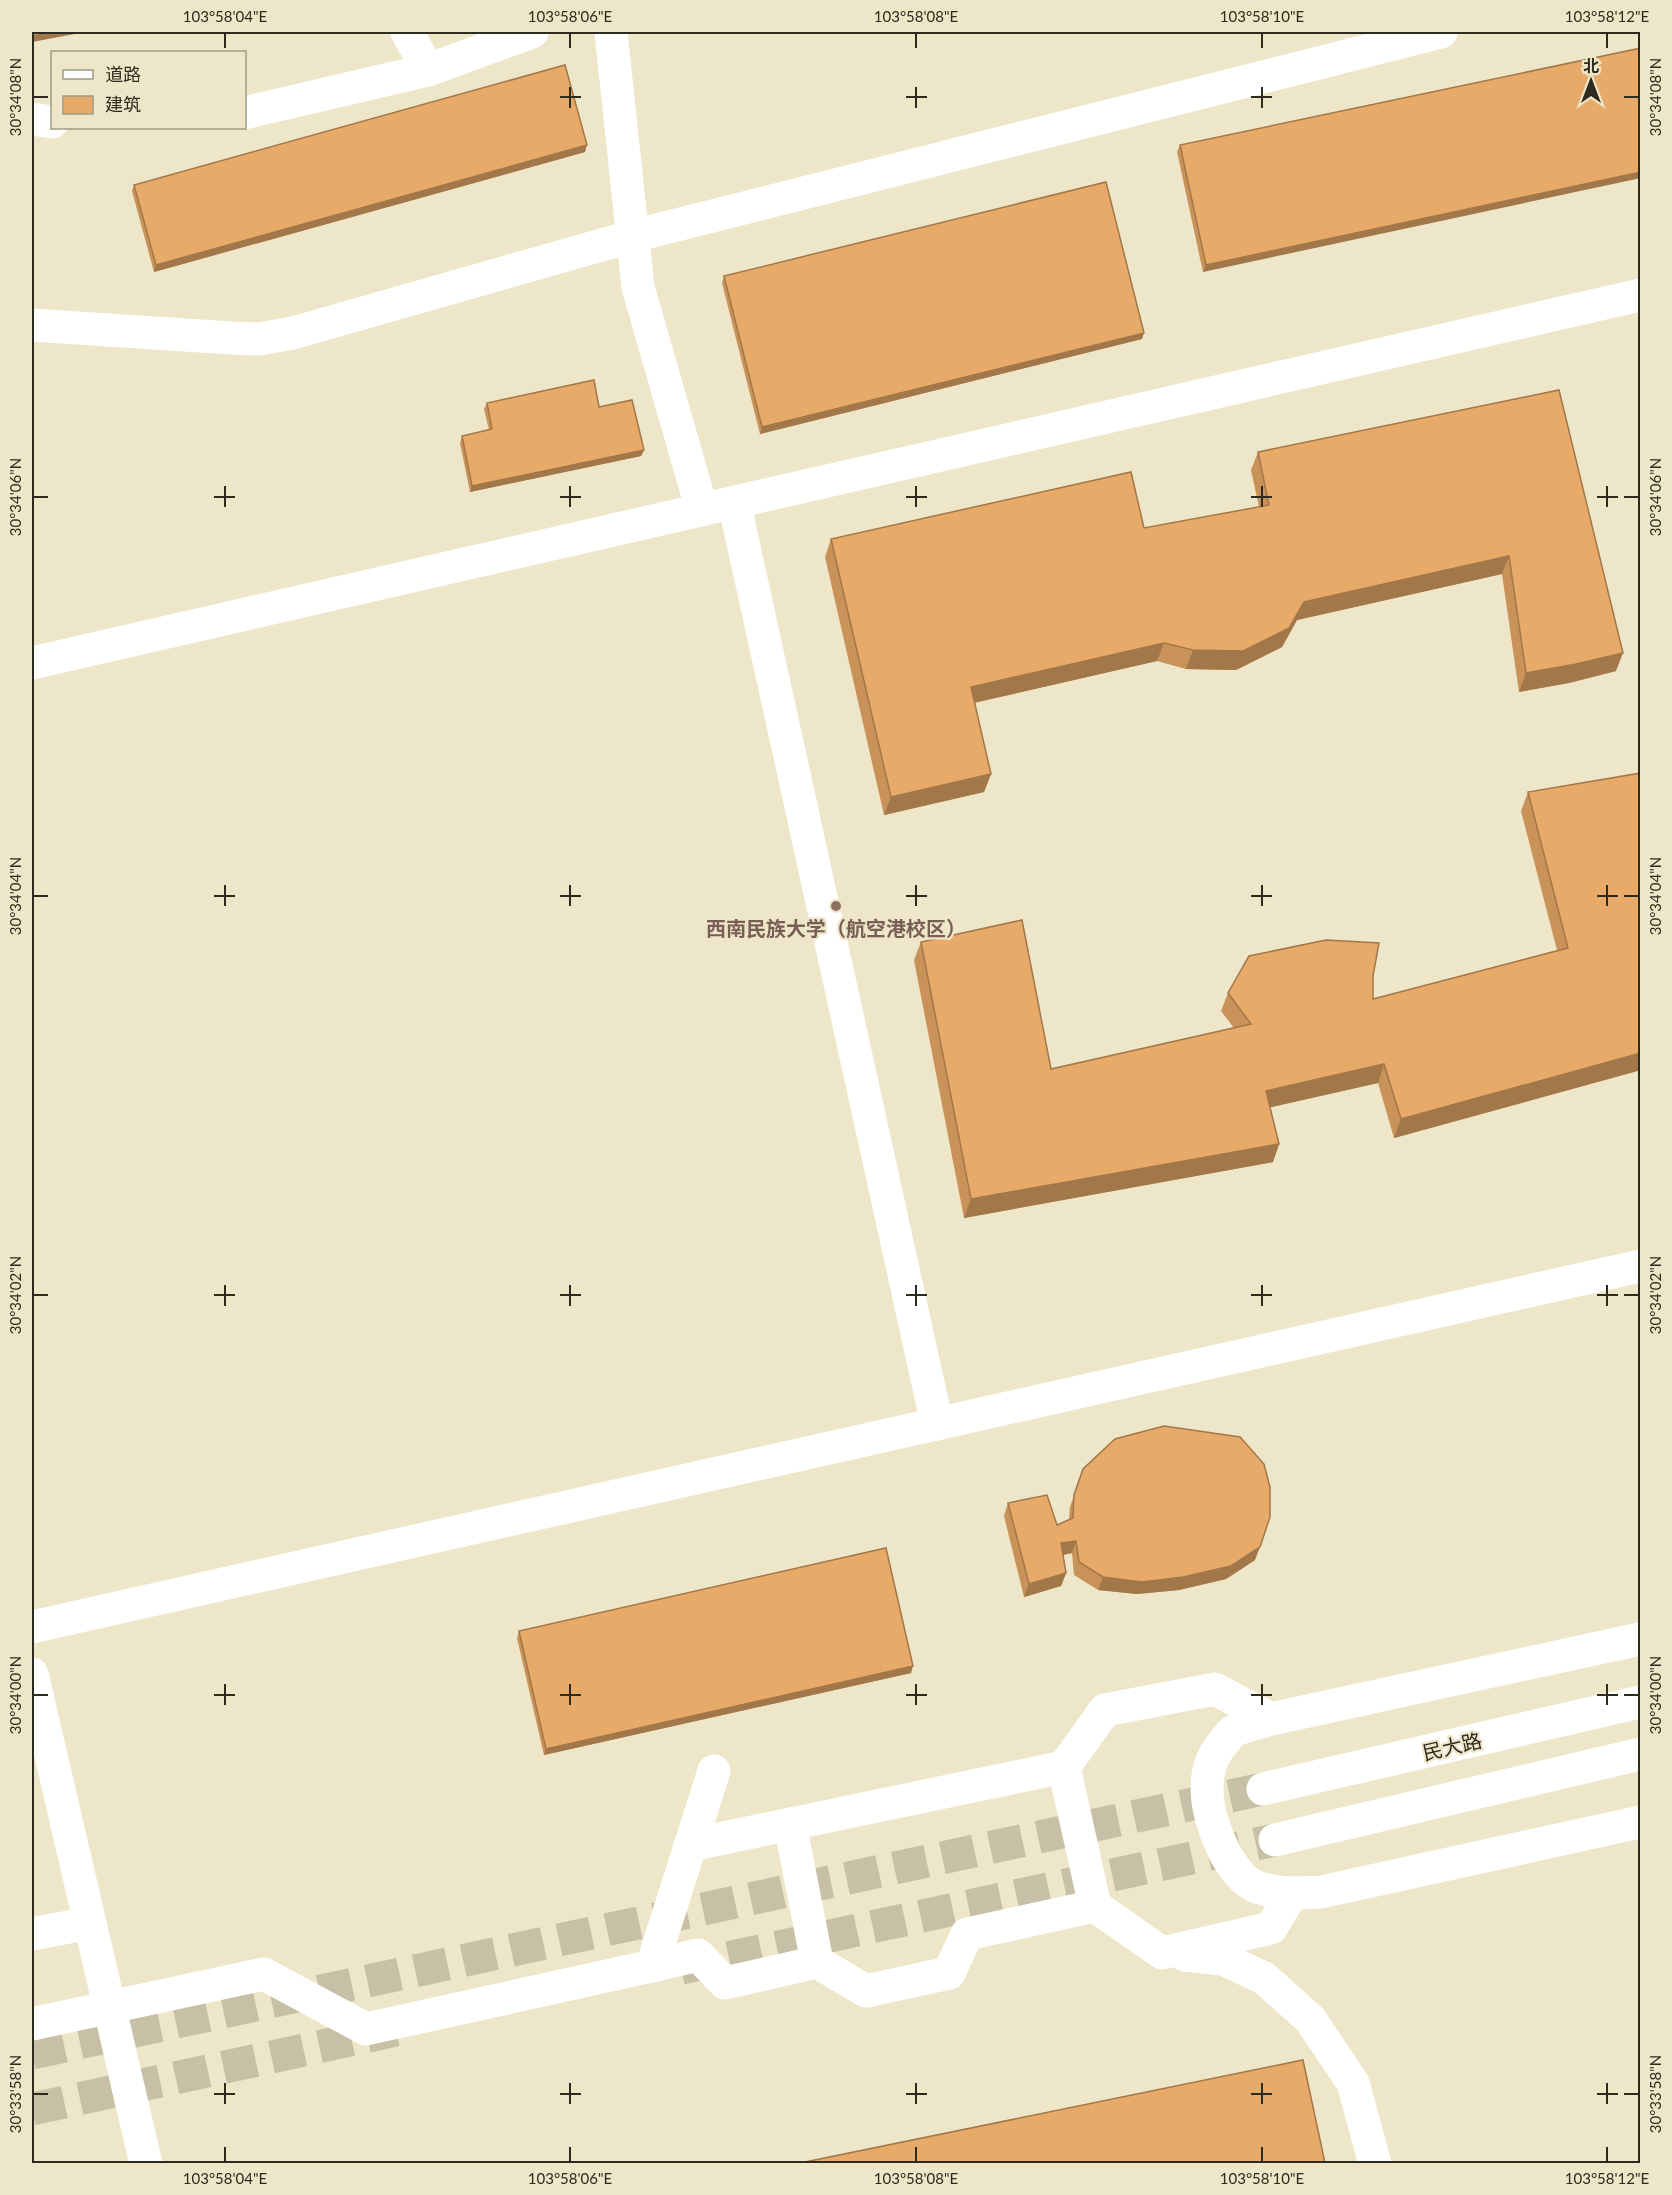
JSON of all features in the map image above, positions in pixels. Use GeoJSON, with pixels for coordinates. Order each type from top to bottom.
{"type":"FeatureCollection","features":[{"type":"Feature","properties":{"kind":"street"},"geometry":{"type":"LineString","coordinates":[[407,32],[428,70]]}},
{"type":"Feature","properties":{"kind":"street"},"geometry":{"type":"LineString","coordinates":[[246,113],[428,70],[532,32]]}},
{"type":"Feature","properties":{"kind":"street"},"geometry":{"type":"LineString","coordinates":[[611,32],[638,287],[702,510]]}},
{"type":"Feature","properties":{"kind":"street"},"geometry":{"type":"LineString","coordinates":[[32,325],[259,339],[293,333],[633,236],[1441,32]]}},
{"type":"Feature","properties":{"kind":"street"},"geometry":{"type":"LineString","coordinates":[[32,119],[51,122]]}},
{"type":"Feature","properties":{"kind":"street"},"geometry":{"type":"LineString","coordinates":[[32,663],[1641,295]]}},
{"type":"Feature","properties":{"kind":"street"},"geometry":{"type":"LineString","coordinates":[[734,502],[937,1424]]}},
{"type":"Feature","properties":{"kind":"street"},"geometry":{"type":"LineString","coordinates":[[32,1627],[1641,1266]]}},
{"type":"Feature","properties":{"kind":"street"},"geometry":{"type":"LineString","coordinates":[[1641,1639],[1271,1719],[1232,1732],[1215,1752],[1209,1770],[1207,1788],[1209,1812],[1216,1836],[1234,1869],[1255,1887],[1281,1893],[1321,1892],[1641,1822]]}},
{"type":"Feature","properties":{"kind":"street"},"geometry":{"type":"LineString","coordinates":[[32,1674],[146,2163]]}},
{"type":"Feature","properties":{"kind":"street"},"geometry":{"type":"LineString","coordinates":[[690,1845],[1064,1767],[1105,1710],[1215,1689],[1271,1719]]}},
{"type":"Feature","properties":{"kind":"street","name":"民大路"},"geometry":{"type":"LineString","coordinates":[[1263,1789],[1641,1702]]}},
{"type":"Feature","properties":{"kind":"street"},"geometry":{"type":"LineString","coordinates":[[1275,1839],[1641,1754]]}},
{"type":"Feature","properties":{"kind":"street"},"geometry":{"type":"LineString","coordinates":[[1064,1767],[1095,1906],[1162,1953],[1223,1959],[1264,1978],[1310,2019],[1353,2083],[1375,2163]]}},
{"type":"Feature","properties":{"kind":"street"},"geometry":{"type":"LineString","coordinates":[[652,1966],[714,1770]]}},
{"type":"Feature","properties":{"kind":"street"},"geometry":{"type":"LineString","coordinates":[[790,1824],[817,1962]]}},
{"type":"Feature","properties":{"kind":"street"},"geometry":{"type":"LineString","coordinates":[[1162,1953],[1271,1928],[1292,1893]]}},
{"type":"Feature","properties":{"kind":"street"},"geometry":{"type":"LineString","coordinates":[[32,2024],[264,1974],[366,2029],[698,1955],[724,1983],[817,1962],[866,1991],[949,1972],[967,1934],[1095,1906]]}},
{"type":"Feature","properties":{"kind":"street"},"geometry":{"type":"LineString","coordinates":[[32,1934],[90,1923]]}},
{"type":"Feature","properties":{"kind":"building"},"geometry":{"type":"Polygon","coordinates":[[[32,32],[56,32],[32,36],[32,32]]]}},
{"type":"Feature","properties":{"kind":"building"},"geometry":{"type":"Polygon","coordinates":[[[1641,48],[1641,172],[1206,265],[1180,145],[1641,48]]]}},
{"type":"Feature","properties":{"kind":"building"},"geometry":{"type":"Polygon","coordinates":[[[565,65],[587,145],[156,265],[134,185],[565,65]]]}},
{"type":"Feature","properties":{"kind":"building"},"geometry":{"type":"Polygon","coordinates":[[[1106,182],[1144,333],[762,427],[724,276],[1106,182]]]}},
{"type":"Feature","properties":{"kind":"building"},"geometry":{"type":"Polygon","coordinates":[[[594,380],[599,407],[632,400],[644,450],[472,486],[462,436],[492,429],[487,403],[594,380]]]}},
{"type":"Feature","properties":{"kind":"building"},"geometry":{"type":"Polygon","coordinates":[[[1559,390],[1623,653],[1526,673],[1509,556],[1304,602],[1289,628],[1243,651],[1193,650],[1164,643],[971,687],[991,774],[891,797],[831,539],[1131,472],[1144,528],[1269,505],[1258,452],[1559,390]]]}},
{"type":"Feature","properties":{"kind":"building"},"geometry":{"type":"Polygon","coordinates":[[[1641,773],[1641,1053],[1401,1119],[1384,1064],[1266,1091],[1279,1144],[971,1199],[921,942],[1022,920],[1051,1069],[1251,1024],[1228,993],[1249,956],[1326,940],[1379,943],[1373,976],[1373,999],[1568,948],[1528,792],[1641,773]]]}},
{"type":"Feature","properties":{"kind":"building"},"geometry":{"type":"Polygon","coordinates":[[[1164,1426],[1240,1437],[1264,1464],[1270,1487],[1270,1517],[1260,1547],[1231,1566],[1183,1577],[1142,1582],[1103,1577],[1079,1562],[1076,1541],[1061,1543],[1066,1573],[1029,1584],[1008,1503],[1047,1495],[1057,1525],[1073,1518],[1074,1495],[1083,1469],[1115,1439],[1164,1426]]]}},
{"type":"Feature","properties":{"kind":"building"},"geometry":{"type":"Polygon","coordinates":[[[886,1548],[913,1666],[546,1749],[519,1631],[886,1548]]]}},
{"type":"Feature","properties":{"kind":"building"},"geometry":{"type":"Polygon","coordinates":[[[1303,2060],[1325,2163],[800,2163],[1303,2060]]]}},
{"type":"Feature","properties":{"kind":"tunnel"},"geometry":{"type":"LineString","coordinates":[[32,2053],[1263,1789]]}},
{"type":"Feature","properties":{"kind":"tunnel"},"geometry":{"type":"LineString","coordinates":[[681,1968],[1275,1840]]}},
{"type":"Feature","properties":{"kind":"tunnel"},"geometry":{"type":"LineString","coordinates":[[32,2109],[396,2030]]}},
{"type":"Feature","properties":{"kind":"place","name":"西南民族大学（航空港校区）"},"geometry":{"type":"Point","coordinates":[836,906]}}]}
